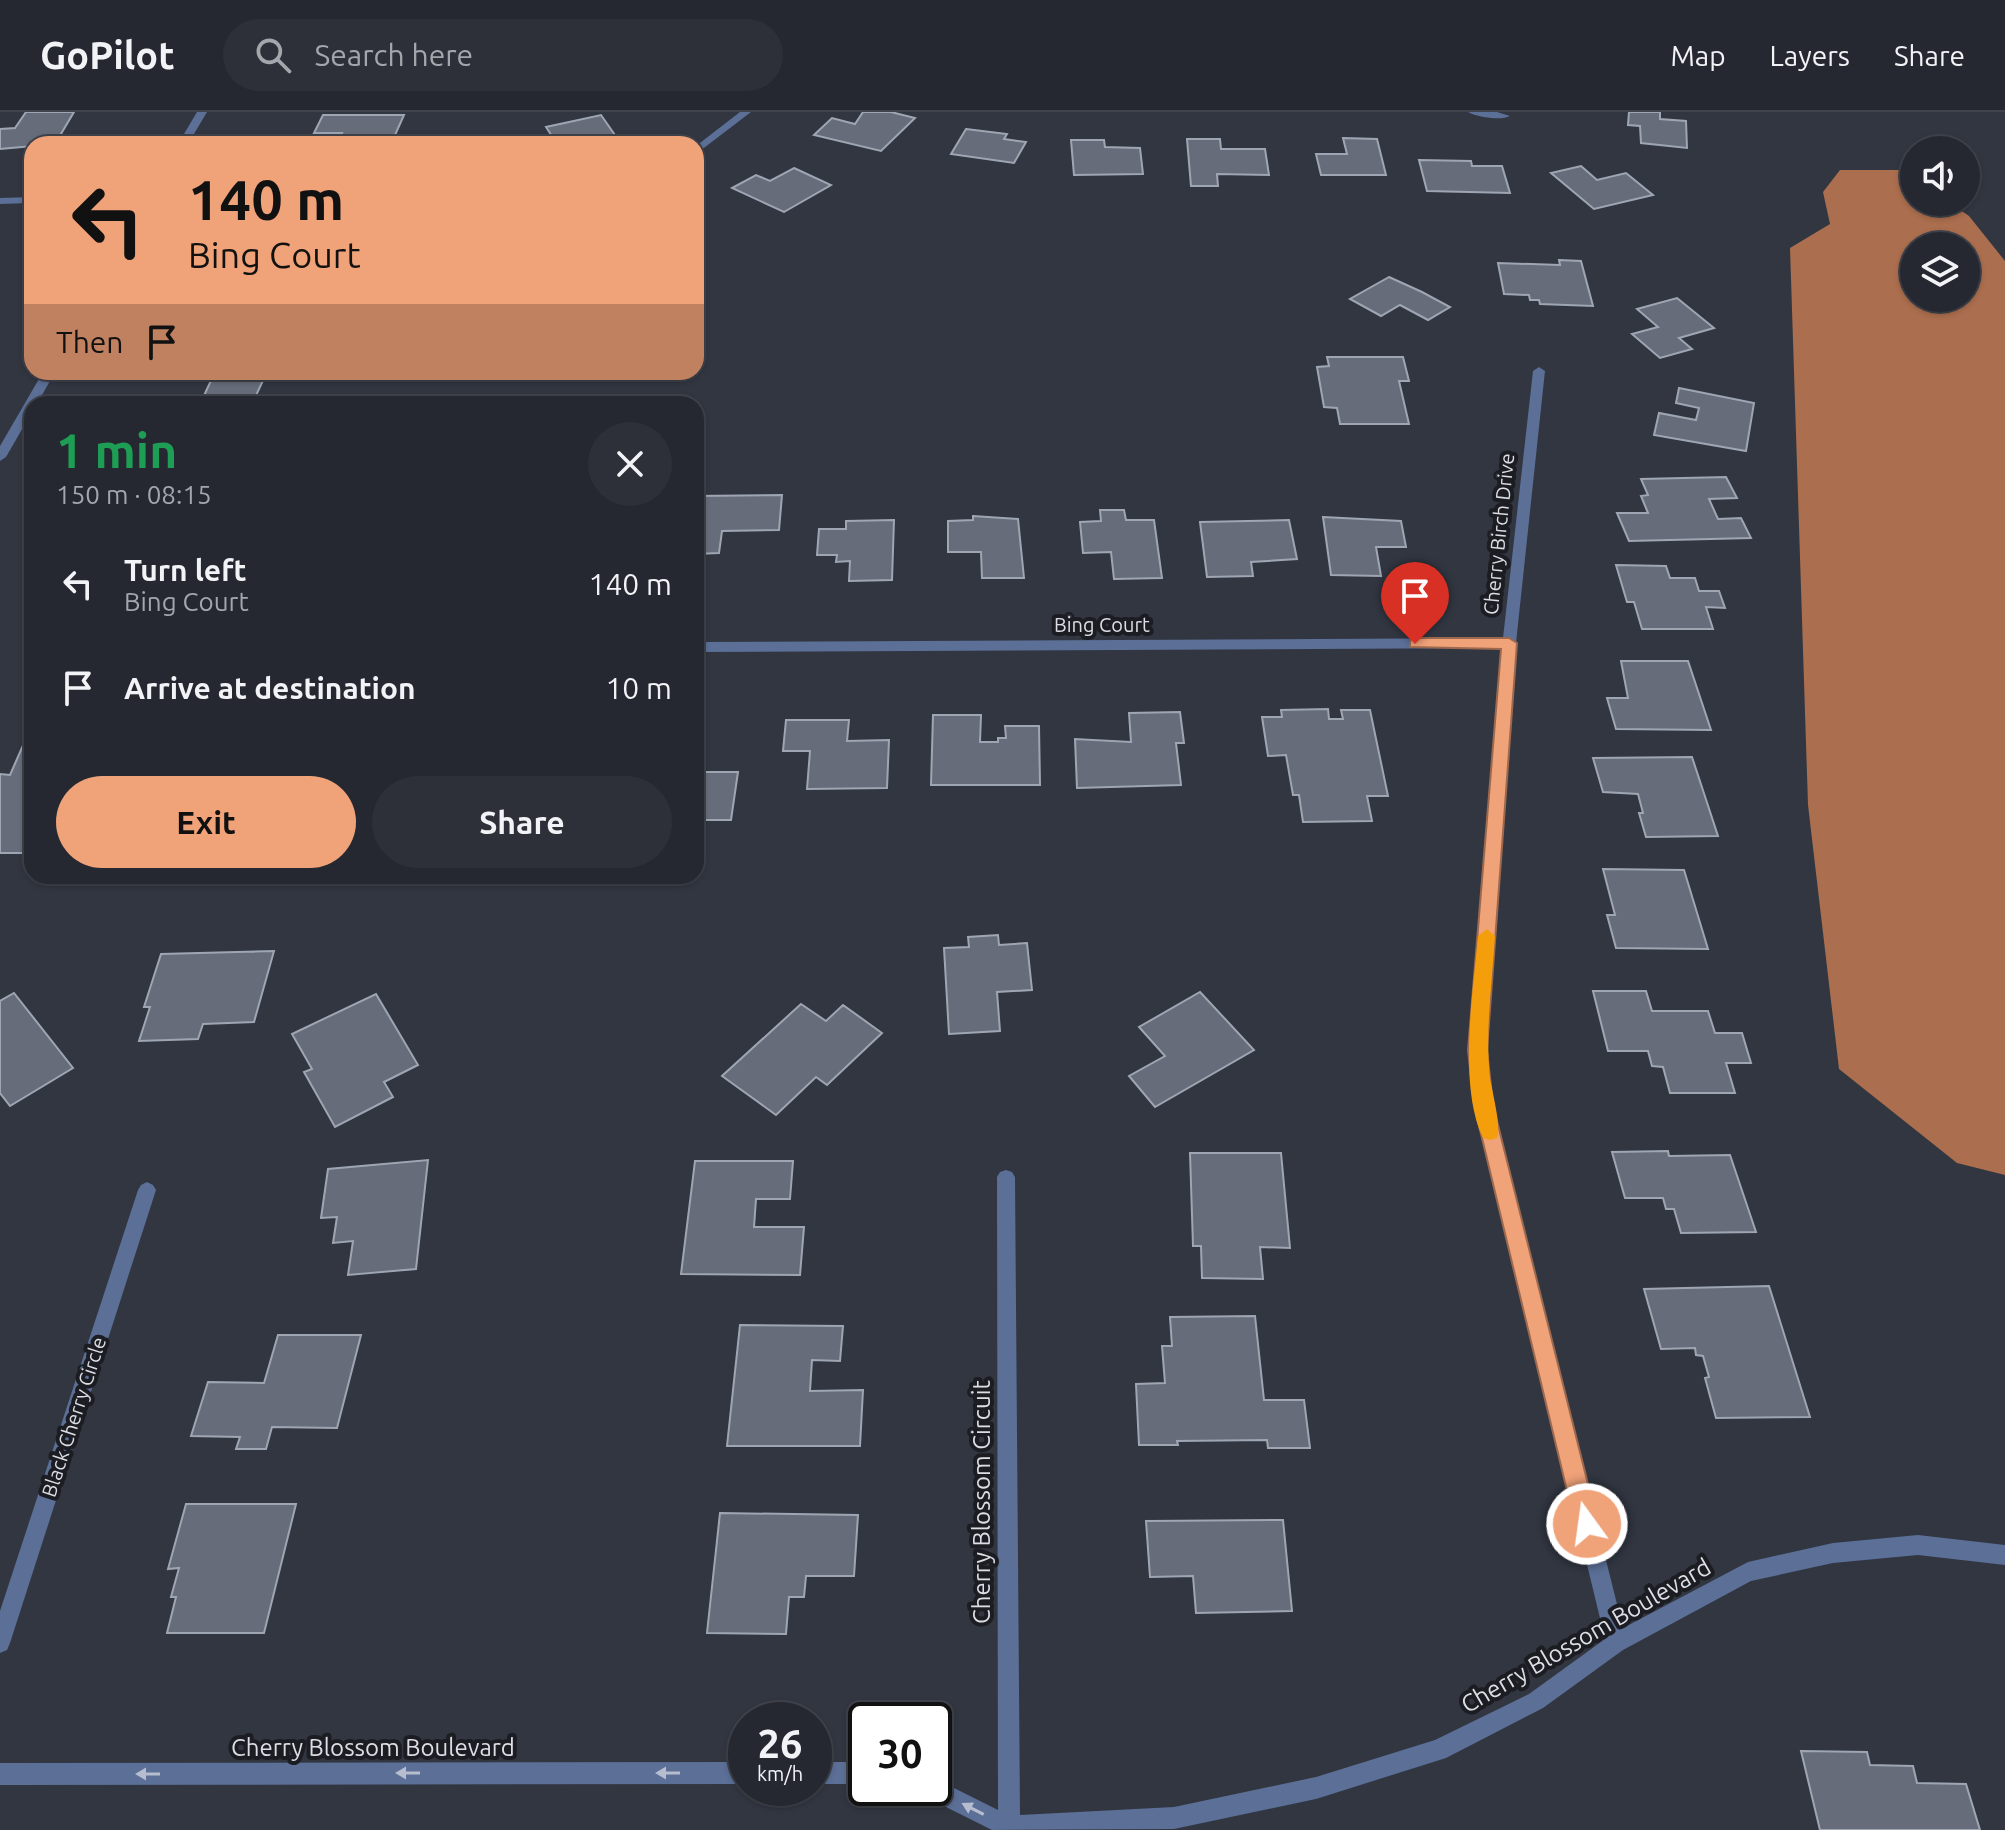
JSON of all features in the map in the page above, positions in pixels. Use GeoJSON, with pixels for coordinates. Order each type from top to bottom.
{"type":"FeatureCollection","features":[{"type":"Feature","properties":{"kind":"street"},"geometry":{"type":"LineString","coordinates":[[188,136],[202,112]]}},
{"type":"Feature","properties":{"kind":"street"},"geometry":{"type":"LineString","coordinates":[[704,145],[746,112]]}},
{"type":"Feature","properties":{"kind":"street"},"geometry":{"type":"LineString","coordinates":[[1473,112],[1505,116]]}},
{"type":"Feature","properties":{"kind":"street"},"geometry":{"type":"LineString","coordinates":[[0,201],[24,200]]}},
{"type":"Feature","properties":{"kind":"street","name":"Cherry Birch Drive"},"geometry":{"type":"LineString","coordinates":[[1539,371],[1509,643],[1478,1050],[1482,1091],[1616,1643]]}},
{"type":"Feature","properties":{"kind":"street"},"geometry":{"type":"LineString","coordinates":[[0,457],[24,415]]}},
{"type":"Feature","properties":{"kind":"street","name":"Bing Court"},"geometry":{"type":"LineString","coordinates":[[704,647],[1509,643]]}},
{"type":"Feature","properties":{"kind":"street","name":"Cherry Blossom Circuit"},"geometry":{"type":"LineString","coordinates":[[1006,1177],[1006,1829]]}},
{"type":"Feature","properties":{"kind":"street","name":"Black Cherry Circle"},"geometry":{"type":"LineString","coordinates":[[0,1643],[147,1190]]}},
{"type":"Feature","properties":{"kind":"street","name":"Cherry Blossom Boulevard"},"geometry":{"type":"LineString","coordinates":[[952,1799],[1006,1829],[1174,1818],[1316,1788],[1438,1750],[1536,1701],[1616,1643],[1748,1572],[1833,1553],[1918,1545],[2000,1554]]}},
{"type":"Feature","properties":{"kind":"street","name":"Cherry Blossom Boulevard"},"geometry":{"type":"LineString","coordinates":[[0,1774],[728,1773]]}},
{"type":"Feature","properties":{"kind":"shaded area"},"geometry":{"type":"Polygon","coordinates":[[[1840,170],[1900,170],[1900,216],[1969,216],[2005,261],[2005,1175],[1957,1163],[1839,1069],[1808,805],[1790,248],[1830,224],[1823,192],[1840,170]]]}},
{"type":"Feature","properties":{"kind":"building"},"geometry":{"type":"Polygon","coordinates":[[[26,112],[74,112],[60,136],[24,136],[24,147],[0,149],[0,129],[15,128],[26,112]]]}},
{"type":"Feature","properties":{"kind":"building"},"geometry":{"type":"Polygon","coordinates":[[[863,112],[891,112],[915,118],[881,151],[814,135],[832,118],[855,124],[863,112]]]}},
{"type":"Feature","properties":{"kind":"building"},"geometry":{"type":"Polygon","coordinates":[[[1629,112],[1660,112],[1660,119],[1686,121],[1687,148],[1641,143],[1640,126],[1628,125],[1629,112]]]}},
{"type":"Feature","properties":{"kind":"building"},"geometry":{"type":"Polygon","coordinates":[[[323,115],[404,115],[395,136],[314,133],[323,115]]]}},
{"type":"Feature","properties":{"kind":"building"},"geometry":{"type":"Polygon","coordinates":[[[601,115],[615,135],[552,136],[546,127],[601,115]]]}},
{"type":"Feature","properties":{"kind":"building"},"geometry":{"type":"Polygon","coordinates":[[[966,129],[1007,134],[1004,139],[1026,142],[1014,163],[951,154],[966,129]]]}},
{"type":"Feature","properties":{"kind":"building"},"geometry":{"type":"Polygon","coordinates":[[[1343,138],[1377,139],[1386,175],[1321,175],[1316,154],[1347,154],[1343,138]]]}},
{"type":"Feature","properties":{"kind":"building"},"geometry":{"type":"Polygon","coordinates":[[[1187,139],[1220,139],[1221,149],[1265,149],[1269,175],[1217,174],[1218,186],[1191,186],[1187,139]]]}},
{"type":"Feature","properties":{"kind":"building"},"geometry":{"type":"Polygon","coordinates":[[[1071,140],[1104,140],[1105,147],[1140,148],[1143,174],[1074,175],[1071,140]]]}},
{"type":"Feature","properties":{"kind":"building"},"geometry":{"type":"Polygon","coordinates":[[[1419,160],[1471,161],[1472,166],[1502,166],[1510,193],[1427,191],[1419,160]]]}},
{"type":"Feature","properties":{"kind":"building"},"geometry":{"type":"Polygon","coordinates":[[[1581,166],[1597,180],[1626,173],[1653,195],[1594,209],[1551,173],[1581,166]]]}},
{"type":"Feature","properties":{"kind":"building"},"geometry":{"type":"Polygon","coordinates":[[[794,168],[831,185],[784,212],[732,188],[756,175],[770,181],[794,168]]]}},
{"type":"Feature","properties":{"kind":"building"},"geometry":{"type":"Polygon","coordinates":[[[1559,260],[1581,261],[1593,306],[1540,304],[1539,300],[1530,300],[1529,295],[1504,294],[1498,263],[1560,265],[1559,260]]]}},
{"type":"Feature","properties":{"kind":"building"},"geometry":{"type":"Polygon","coordinates":[[[1389,277],[1450,307],[1428,320],[1400,305],[1381,316],[1350,299],[1389,277]]]}},
{"type":"Feature","properties":{"kind":"building"},"geometry":{"type":"Polygon","coordinates":[[[1677,298],[1714,328],[1679,338],[1692,349],[1660,358],[1632,334],[1658,327],[1637,309],[1677,298]]]}},
{"type":"Feature","properties":{"kind":"building"},"geometry":{"type":"Polygon","coordinates":[[[1327,357],[1403,357],[1409,381],[1399,381],[1409,424],[1340,424],[1337,408],[1324,407],[1317,367],[1329,366],[1327,357]]]}},
{"type":"Feature","properties":{"kind":"building"},"geometry":{"type":"Polygon","coordinates":[[[211,380],[263,380],[256,396],[204,396],[211,380]]]}},
{"type":"Feature","properties":{"kind":"building"},"geometry":{"type":"Polygon","coordinates":[[[1679,388],[1754,403],[1746,451],[1654,435],[1659,413],[1696,420],[1699,408],[1676,403],[1679,388]]]}},
{"type":"Feature","properties":{"kind":"building"},"geometry":{"type":"Polygon","coordinates":[[[1726,477],[1737,498],[1709,499],[1718,519],[1741,518],[1751,538],[1629,541],[1617,513],[1648,513],[1641,496],[1648,495],[1641,479],[1726,477]]]}},
{"type":"Feature","properties":{"kind":"building"},"geometry":{"type":"Polygon","coordinates":[[[782,495],[779,530],[722,531],[719,553],[704,554],[704,496],[782,495]]]}},
{"type":"Feature","properties":{"kind":"building"},"geometry":{"type":"Polygon","coordinates":[[[1100,510],[1124,510],[1126,520],[1154,520],[1162,578],[1114,579],[1111,552],[1083,553],[1080,522],[1101,521],[1100,510]]]}},
{"type":"Feature","properties":{"kind":"building"},"geometry":{"type":"Polygon","coordinates":[[[973,516],[1018,519],[1024,578],[982,578],[981,552],[948,552],[948,521],[973,520],[973,516]]]}},
{"type":"Feature","properties":{"kind":"building"},"geometry":{"type":"Polygon","coordinates":[[[1323,517],[1401,521],[1406,547],[1376,547],[1381,576],[1331,575],[1323,517]]]}},
{"type":"Feature","properties":{"kind":"building"},"geometry":{"type":"Polygon","coordinates":[[[894,520],[892,580],[849,581],[850,561],[836,562],[837,555],[817,555],[819,529],[846,529],[846,521],[894,520]]]}},
{"type":"Feature","properties":{"kind":"building"},"geometry":{"type":"Polygon","coordinates":[[[1289,520],[1297,559],[1251,562],[1253,576],[1207,577],[1200,522],[1289,520]]]}},
{"type":"Feature","properties":{"kind":"building"},"geometry":{"type":"Polygon","coordinates":[[[1616,565],[1666,566],[1670,578],[1695,578],[1699,591],[1719,591],[1725,608],[1706,607],[1713,629],[1642,629],[1634,602],[1627,602],[1616,565]]]}},
{"type":"Feature","properties":{"kind":"building"},"geometry":{"type":"Polygon","coordinates":[[[1621,661],[1688,661],[1711,730],[1616,729],[1607,698],[1628,698],[1621,661]]]}},
{"type":"Feature","properties":{"kind":"building"},"geometry":{"type":"Polygon","coordinates":[[[1328,709],[1329,719],[1343,719],[1341,710],[1370,710],[1388,796],[1367,796],[1372,821],[1303,822],[1299,795],[1293,795],[1286,755],[1268,756],[1262,717],[1282,717],[1281,710],[1328,709]]]}},
{"type":"Feature","properties":{"kind":"building"},"geometry":{"type":"Polygon","coordinates":[[[1180,712],[1184,743],[1176,743],[1181,785],[1077,788],[1075,739],[1131,742],[1129,713],[1180,712]]]}},
{"type":"Feature","properties":{"kind":"building"},"geometry":{"type":"Polygon","coordinates":[[[933,715],[981,715],[980,742],[998,742],[998,738],[1006,738],[1005,726],[1039,726],[1040,785],[931,785],[933,715]]]}},
{"type":"Feature","properties":{"kind":"building"},"geometry":{"type":"Polygon","coordinates":[[[786,720],[849,720],[847,741],[889,740],[887,788],[807,789],[810,751],[783,751],[786,720]]]}},
{"type":"Feature","properties":{"kind":"building"},"geometry":{"type":"Polygon","coordinates":[[[24,743],[24,853],[0,853],[0,774],[10,775],[24,743]]]}},
{"type":"Feature","properties":{"kind":"building"},"geometry":{"type":"Polygon","coordinates":[[[1692,757],[1718,836],[1646,837],[1639,813],[1643,813],[1638,794],[1603,792],[1593,758],[1692,757]]]}},
{"type":"Feature","properties":{"kind":"building"},"geometry":{"type":"Polygon","coordinates":[[[704,772],[738,772],[731,820],[704,820],[704,772]]]}},
{"type":"Feature","properties":{"kind":"building"},"geometry":{"type":"Polygon","coordinates":[[[1603,869],[1684,870],[1708,949],[1616,948],[1607,915],[1615,915],[1603,869]]]}},
{"type":"Feature","properties":{"kind":"building"},"geometry":{"type":"Polygon","coordinates":[[[998,935],[999,945],[1027,943],[1032,990],[997,992],[1000,1031],[949,1034],[944,948],[969,947],[968,937],[998,935]]]}},
{"type":"Feature","properties":{"kind":"building"},"geometry":{"type":"Polygon","coordinates":[[[274,951],[254,1022],[203,1024],[198,1039],[139,1041],[150,1007],[144,1007],[161,954],[274,951]]]}},
{"type":"Feature","properties":{"kind":"building"},"geometry":{"type":"Polygon","coordinates":[[[1593,991],[1646,991],[1652,1011],[1708,1011],[1715,1033],[1742,1033],[1751,1063],[1726,1063],[1735,1093],[1670,1093],[1663,1067],[1652,1066],[1648,1051],[1608,1051],[1593,991]]]}},
{"type":"Feature","properties":{"kind":"building"},"geometry":{"type":"Polygon","coordinates":[[[1200,992],[1254,1050],[1155,1107],[1129,1076],[1165,1056],[1139,1027],[1200,992]]]}},
{"type":"Feature","properties":{"kind":"building"},"geometry":{"type":"Polygon","coordinates":[[[14,993],[73,1068],[10,1106],[0,1093],[0,1001],[14,993]]]}},
{"type":"Feature","properties":{"kind":"building"},"geometry":{"type":"Polygon","coordinates":[[[376,994],[418,1065],[384,1082],[393,1097],[335,1127],[304,1072],[312,1069],[292,1034],[376,994]]]}},
{"type":"Feature","properties":{"kind":"building"},"geometry":{"type":"Polygon","coordinates":[[[801,1004],[826,1021],[843,1005],[882,1033],[827,1085],[816,1077],[776,1115],[722,1076],[801,1004]]]}},
{"type":"Feature","properties":{"kind":"building"},"geometry":{"type":"Polygon","coordinates":[[[1668,1151],[1669,1156],[1730,1155],[1756,1232],[1681,1233],[1674,1209],[1666,1209],[1663,1198],[1625,1198],[1612,1152],[1668,1151]]]}},
{"type":"Feature","properties":{"kind":"building"},"geometry":{"type":"Polygon","coordinates":[[[1190,1153],[1281,1153],[1290,1248],[1260,1247],[1263,1279],[1202,1278],[1201,1246],[1193,1246],[1190,1153]]]}},
{"type":"Feature","properties":{"kind":"building"},"geometry":{"type":"Polygon","coordinates":[[[428,1160],[416,1269],[348,1275],[353,1241],[333,1243],[337,1217],[321,1218],[328,1169],[428,1160]]]}},
{"type":"Feature","properties":{"kind":"building"},"geometry":{"type":"Polygon","coordinates":[[[695,1161],[793,1161],[790,1199],[756,1199],[754,1227],[804,1227],[800,1275],[681,1274],[695,1161]]]}},
{"type":"Feature","properties":{"kind":"building"},"geometry":{"type":"Polygon","coordinates":[[[1769,1286],[1810,1417],[1716,1418],[1705,1378],[1709,1377],[1703,1356],[1696,1355],[1695,1348],[1661,1349],[1644,1289],[1769,1286]]]}},
{"type":"Feature","properties":{"kind":"building"},"geometry":{"type":"Polygon","coordinates":[[[1255,1316],[1264,1400],[1304,1400],[1310,1448],[1268,1448],[1267,1440],[1177,1441],[1178,1445],[1139,1445],[1136,1384],[1165,1383],[1162,1346],[1172,1346],[1170,1317],[1255,1316]]]}},
{"type":"Feature","properties":{"kind":"building"},"geometry":{"type":"Polygon","coordinates":[[[740,1325],[843,1326],[840,1361],[812,1360],[810,1391],[863,1390],[860,1446],[727,1446],[740,1325]]]}},
{"type":"Feature","properties":{"kind":"building"},"geometry":{"type":"Polygon","coordinates":[[[278,1335],[361,1335],[337,1428],[272,1427],[266,1449],[236,1449],[240,1437],[191,1436],[208,1382],[264,1383],[278,1335]]]}},
{"type":"Feature","properties":{"kind":"building"},"geometry":{"type":"Polygon","coordinates":[[[186,1504],[296,1504],[264,1633],[167,1633],[176,1597],[171,1597],[179,1568],[168,1569],[186,1504]]]}},
{"type":"Feature","properties":{"kind":"building"},"geometry":{"type":"Polygon","coordinates":[[[720,1513],[858,1515],[854,1576],[806,1576],[804,1597],[789,1597],[786,1634],[707,1633],[720,1513]]]}},
{"type":"Feature","properties":{"kind":"building"},"geometry":{"type":"Polygon","coordinates":[[[1283,1520],[1292,1611],[1196,1613],[1193,1576],[1150,1577],[1146,1521],[1283,1520]]]}},
{"type":"Feature","properties":{"kind":"building"},"geometry":{"type":"Polygon","coordinates":[[[1801,1751],[1867,1752],[1870,1765],[1913,1766],[1917,1783],[1966,1784],[1980,1830],[1820,1830],[1801,1751]]]}},
{"type":"Feature","properties":{"kind":"slow traffic"},"geometry":{"type":"LineString","coordinates":[[1487,936],[1478,1050],[1490,1132]]}},
{"type":"Feature","properties":{"kind":"route"},"geometry":{"type":"LineString","coordinates":[[1415,644],[1509,643],[1478,1050],[1484,1105],[1587,1524]]}}]}
